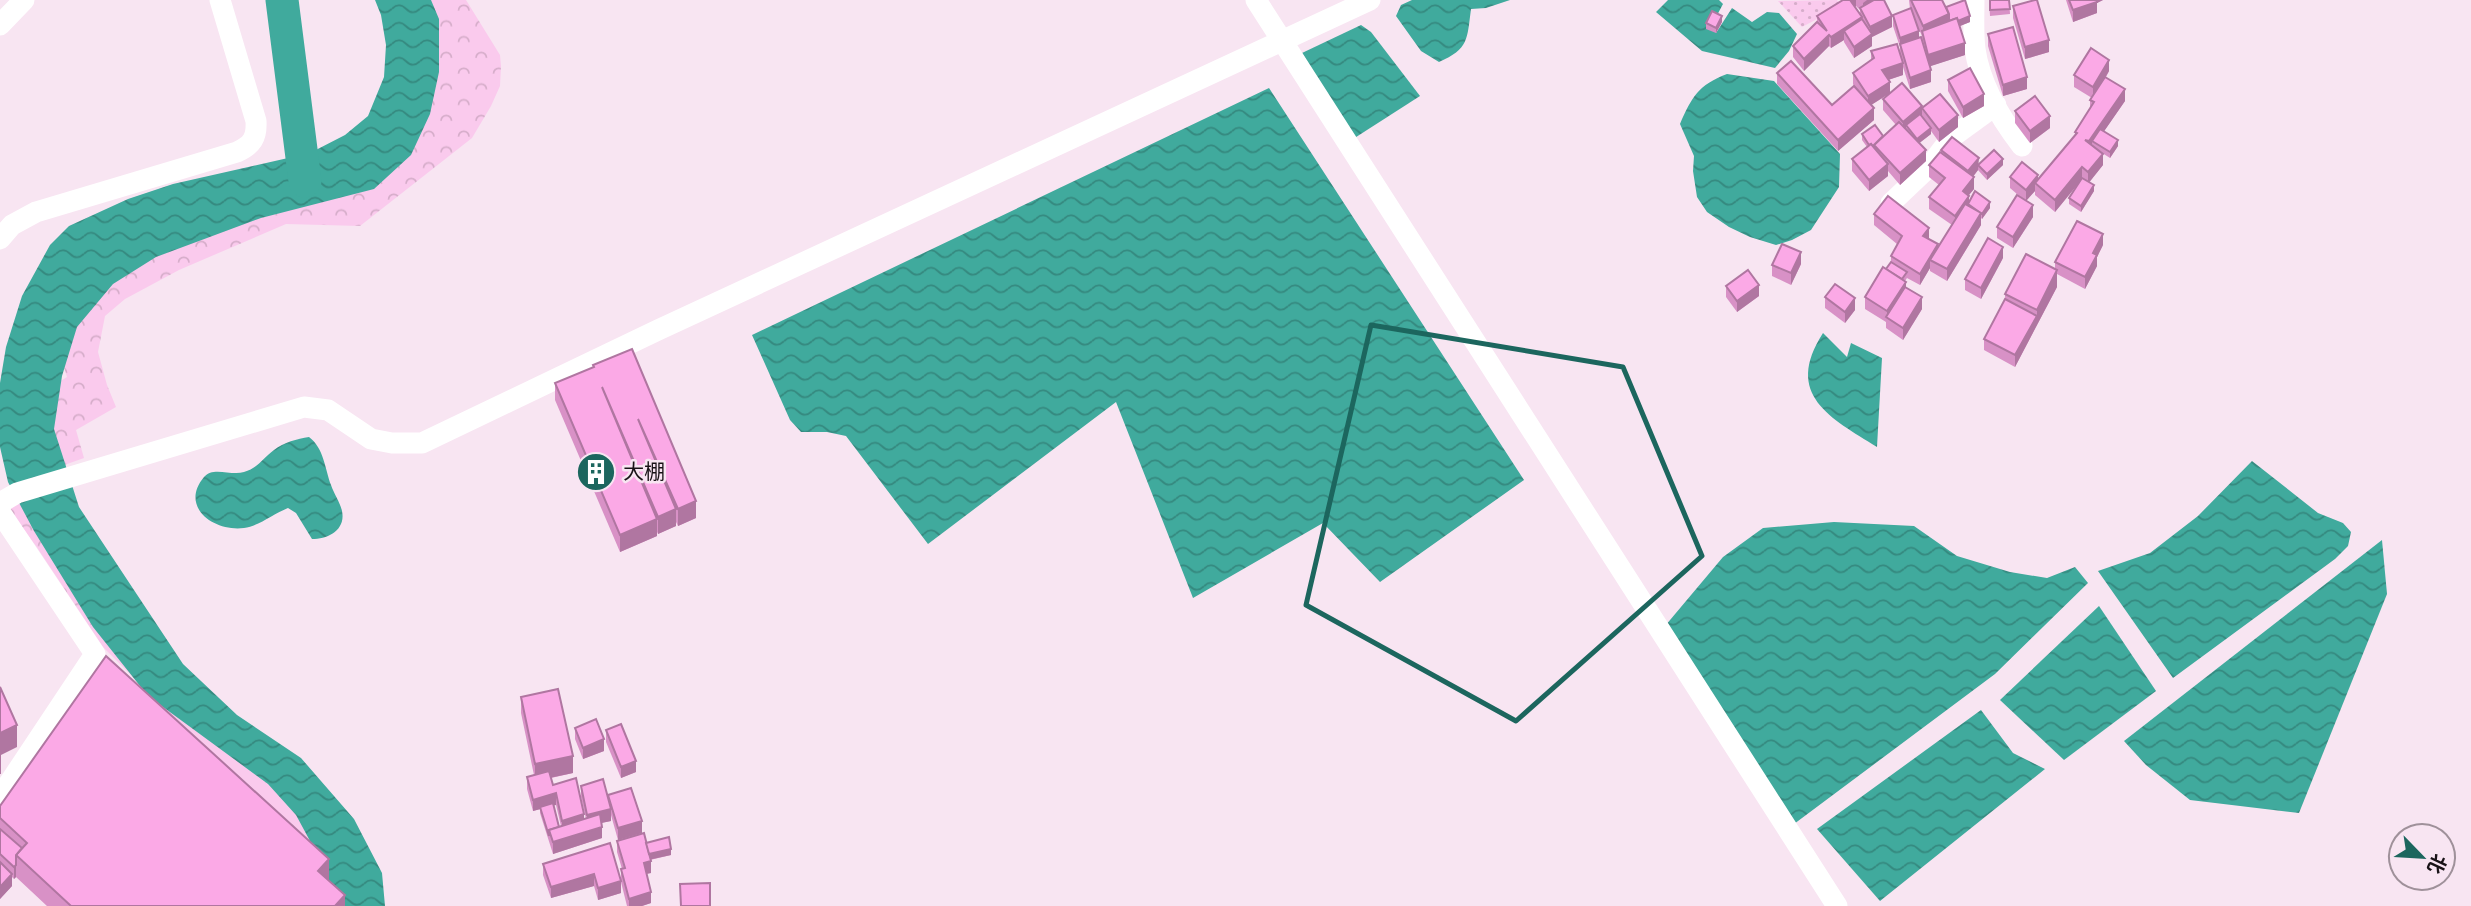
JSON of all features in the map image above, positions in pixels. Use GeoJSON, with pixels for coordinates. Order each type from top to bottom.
{"type":"FeatureCollection","features":[{"type":"Feature","properties":{"kind":"street"},"geometry":{"type":"LineString","coordinates":[[0,25],[24,0]]}},
{"type":"Feature","properties":{"kind":"street"},"geometry":{"type":"LineString","coordinates":[[0,239],[12,225],[36,212],[237,152],[253,142],[257,133],[256,121],[220,0]]}},
{"type":"Feature","properties":{"kind":"street"},"geometry":{"type":"LineString","coordinates":[[1256,0],[1837,906]]}},
{"type":"Feature","properties":{"kind":"street"},"geometry":{"type":"LineString","coordinates":[[9,498],[304,407],[328,410],[371,439],[392,443],[422,443],[658,330],[1370,0]]}},
{"type":"Feature","properties":{"kind":"street"},"geometry":{"type":"LineString","coordinates":[[1974,0],[1975,52],[1980,72],[2002,118],[2022,146]]}},
{"type":"Feature","properties":{"kind":"street"},"geometry":{"type":"LineString","coordinates":[[1891,203],[1929,167],[1952,137],[1996,105]]}},
{"type":"Feature","properties":{"kind":"street"},"geometry":{"type":"LineString","coordinates":[[0,512],[95,654],[0,797]]}},
{"type":"Feature","properties":{"kind":"highlighted area"},"geometry":{"type":"Polygon","coordinates":[[[1371,325],[1623,367],[1702,556],[1516,721],[1306,605],[1371,325]]]}},
{"type":"Feature","properties":{"kind":"green space"},"geometry":{"type":"Polygon","coordinates":[[[427,0],[466,0],[500,55],[500,86],[472,138],[360,226],[286,224],[179,270],[125,299],[105,316],[98,352],[116,407],[76,430],[84,458],[42,473],[46,390],[67,377],[51,326],[103,260],[365,178],[427,0]]]}},
{"type":"Feature","properties":{"kind":"green space"},"geometry":{"type":"Polygon","coordinates":[[[1837,0],[1842,6],[1802,27],[1778,1],[1837,0]]]}},
{"type":"Feature","properties":{"kind":"green space"},"geometry":{"type":"Polygon","coordinates":[[[19,497],[290,794],[327,871],[103,647],[7,507],[19,497]]]}},
{"type":"Feature","properties":{"kind":"water"},"geometry":{"type":"Polygon","coordinates":[[[375,0],[431,0],[439,19],[439,72],[430,114],[411,155],[374,189],[261,218],[156,257],[113,284],[77,327],[62,376],[54,429],[79,507],[183,664],[237,715],[301,758],[354,819],[382,873],[385,906],[332,906],[323,865],[296,815],[268,784],[148,696],[93,627],[34,531],[8,482],[0,447],[0,383],[6,347],[22,296],[50,245],[69,226],[128,199],[173,184],[310,153],[345,135],[368,116],[384,77],[386,45],[381,15],[375,0]]]}},
{"type":"Feature","properties":{"kind":"water"},"geometry":{"type":"Polygon","coordinates":[[[1412,0],[1510,0],[1486,8],[1471,9],[1465,42],[1456,52],[1439,62],[1421,51],[1396,16],[1401,5],[1412,0]]]}},
{"type":"Feature","properties":{"kind":"water"},"geometry":{"type":"Polygon","coordinates":[[[1668,0],[1719,0],[1723,4],[1715,19],[1716,33],[1732,8],[1752,22],[1767,12],[1779,13],[1797,34],[1789,51],[1775,68],[1702,51],[1656,12],[1668,0]]]}},
{"type":"Feature","properties":{"kind":"water"},"geometry":{"type":"Polygon","coordinates":[[[1361,25],[1371,32],[1420,96],[1353,139],[1302,53],[1361,25]]]}},
{"type":"Feature","properties":{"kind":"water"},"geometry":{"type":"Polygon","coordinates":[[[1727,74],[1774,81],[1840,154],[1839,187],[1811,230],[1792,240],[1776,245],[1750,237],[1707,212],[1697,197],[1694,156],[1680,124],[1697,93],[1727,74]]]}},
{"type":"Feature","properties":{"kind":"water"},"geometry":{"type":"Polygon","coordinates":[[[1269,88],[1524,480],[1380,582],[1323,523],[1193,598],[1116,402],[928,544],[846,436],[827,432],[801,432],[790,420],[752,335],[1269,88]]]}},
{"type":"Feature","properties":{"kind":"water"},"geometry":{"type":"Polygon","coordinates":[[[1823,333],[1847,357],[1851,343],[1882,358],[1877,447],[1829,415],[1810,389],[1808,373],[1812,355],[1823,333]]]}},
{"type":"Feature","properties":{"kind":"water"},"geometry":{"type":"Polygon","coordinates":[[[309,437],[321,453],[342,511],[341,523],[330,535],[312,539],[296,513],[288,508],[244,528],[222,526],[203,515],[195,498],[197,488],[208,474],[244,472],[282,445],[309,437]]]}},
{"type":"Feature","properties":{"kind":"water"},"geometry":{"type":"Polygon","coordinates":[[[2252,461],[2318,513],[2343,523],[2351,532],[2348,546],[2335,559],[2173,678],[2098,571],[2150,553],[2198,516],[2252,461]]]}},
{"type":"Feature","properties":{"kind":"water"},"geometry":{"type":"Polygon","coordinates":[[[1834,522],[1914,526],[1957,556],[2010,572],[2047,578],[2075,567],[2088,583],[1995,674],[1794,824],[1665,626],[1723,557],[1763,528],[1834,522]]]}},
{"type":"Feature","properties":{"kind":"water"},"geometry":{"type":"Polygon","coordinates":[[[2382,540],[2387,594],[2299,813],[2190,800],[2146,765],[2124,741],[2382,540]]]}},
{"type":"Feature","properties":{"kind":"water"},"geometry":{"type":"Polygon","coordinates":[[[2099,606],[2156,691],[2064,760],[2000,700],[2099,606]]]}},
{"type":"Feature","properties":{"kind":"water"},"geometry":{"type":"Polygon","coordinates":[[[1981,710],[2013,753],[2045,769],[1880,901],[1817,829],[1981,710]]]}},
{"type":"Feature","properties":{"kind":"building"},"geometry":{"type":"Polygon","coordinates":[[[1843,0],[1850,0],[1862,17],[1831,37],[1829,35],[1804,59],[1793,46],[1817,22],[1827,31],[1817,16],[1843,0]]]}},
{"type":"Feature","properties":{"kind":"building"},"geometry":{"type":"Polygon","coordinates":[[[1874,0],[1884,0],[1892,16],[1870,27],[1860,8],[1874,0]]]}},
{"type":"Feature","properties":{"kind":"building"},"geometry":{"type":"Polygon","coordinates":[[[1911,0],[1942,0],[1949,14],[1923,26],[1911,0]]]}},
{"type":"Feature","properties":{"kind":"building"},"geometry":{"type":"Polygon","coordinates":[[[1965,0],[1970,16],[1949,21],[1946,7],[1965,0]]]}},
{"type":"Feature","properties":{"kind":"building"},"geometry":{"type":"Polygon","coordinates":[[[1990,0],[2009,0],[2010,9],[1990,10],[1990,0]]]}},
{"type":"Feature","properties":{"kind":"building"},"geometry":{"type":"Polygon","coordinates":[[[2037,0],[2049,40],[2025,47],[2013,6],[2037,0]]]}},
{"type":"Feature","properties":{"kind":"building"},"geometry":{"type":"Polygon","coordinates":[[[2069,0],[2097,0],[2097,2],[2073,10],[2069,0]]]}},
{"type":"Feature","properties":{"kind":"building"},"geometry":{"type":"Polygon","coordinates":[[[1911,8],[1919,31],[1900,38],[1893,15],[1911,8]]]}},
{"type":"Feature","properties":{"kind":"building"},"geometry":{"type":"Polygon","coordinates":[[[1712,11],[1722,16],[1716,28],[1706,23],[1712,11]]]}},
{"type":"Feature","properties":{"kind":"building"},"geometry":{"type":"Polygon","coordinates":[[[1957,18],[1965,43],[1928,55],[1922,31],[1957,18]]]}},
{"type":"Feature","properties":{"kind":"building"},"geometry":{"type":"Polygon","coordinates":[[[1862,19],[1872,34],[1854,47],[1844,31],[1862,19]]]}},
{"type":"Feature","properties":{"kind":"building"},"geometry":{"type":"Polygon","coordinates":[[[2013,27],[2027,77],[2003,85],[1988,34],[2013,27]]]}},
{"type":"Feature","properties":{"kind":"building"},"geometry":{"type":"Polygon","coordinates":[[[1921,37],[1931,70],[1910,78],[1900,44],[1921,37]]]}},
{"type":"Feature","properties":{"kind":"building"},"geometry":{"type":"Polygon","coordinates":[[[1897,44],[1903,63],[1882,70],[1890,82],[1868,96],[1853,73],[1874,58],[1871,51],[1897,44]]]}},
{"type":"Feature","properties":{"kind":"building"},"geometry":{"type":"Polygon","coordinates":[[[2091,48],[2109,60],[2093,87],[2074,75],[2091,48]]]}},
{"type":"Feature","properties":{"kind":"building"},"geometry":{"type":"Polygon","coordinates":[[[1791,61],[1832,105],[1854,86],[1874,108],[1838,140],[1777,73],[1791,61]]]}},
{"type":"Feature","properties":{"kind":"building"},"geometry":{"type":"Polygon","coordinates":[[[1970,68],[1984,94],[1963,107],[1948,80],[1970,68]]]}},
{"type":"Feature","properties":{"kind":"building"},"geometry":{"type":"Polygon","coordinates":[[[2105,77],[2125,89],[2089,141],[2085,140],[2103,154],[2088,172],[2082,167],[2055,200],[2035,183],[2077,133],[2075,132],[2094,102],[2090,100],[2105,77]]]}},
{"type":"Feature","properties":{"kind":"building"},"geometry":{"type":"Polygon","coordinates":[[[1902,83],[1922,106],[1903,122],[1883,99],[1902,83]]]}},
{"type":"Feature","properties":{"kind":"building"},"geometry":{"type":"Polygon","coordinates":[[[1940,94],[1958,115],[1939,130],[1922,108],[1940,94]]]}},
{"type":"Feature","properties":{"kind":"building"},"geometry":{"type":"Polygon","coordinates":[[[2035,96],[2050,116],[2030,131],[2015,111],[2035,96]]]}},
{"type":"Feature","properties":{"kind":"building"},"geometry":{"type":"Polygon","coordinates":[[[1920,114],[1931,128],[1917,139],[1906,125],[1920,114]]]}},
{"type":"Feature","properties":{"kind":"building"},"geometry":{"type":"Polygon","coordinates":[[[1899,122],[1926,150],[1900,173],[1874,145],[1899,122]]]}},
{"type":"Feature","properties":{"kind":"building"},"geometry":{"type":"Polygon","coordinates":[[[1875,125],[1883,136],[1874,148],[1862,134],[1875,125]]]}},
{"type":"Feature","properties":{"kind":"building"},"geometry":{"type":"Polygon","coordinates":[[[2100,129],[2118,140],[2110,152],[2092,141],[2100,129]]]}},
{"type":"Feature","properties":{"kind":"building"},"geometry":{"type":"Polygon","coordinates":[[[1952,137],[1979,158],[1968,171],[1941,150],[1952,137]]]}},
{"type":"Feature","properties":{"kind":"building"},"geometry":{"type":"Polygon","coordinates":[[[1871,144],[1888,164],[1869,180],[1852,159],[1871,144]]]}},
{"type":"Feature","properties":{"kind":"building"},"geometry":{"type":"Polygon","coordinates":[[[1994,150],[2003,159],[1987,174],[1978,165],[1994,150]]]}},
{"type":"Feature","properties":{"kind":"building"},"geometry":{"type":"Polygon","coordinates":[[[1940,152],[1974,177],[1963,191],[1969,196],[1955,216],[1929,197],[1945,178],[1929,165],[1940,152]]]}},
{"type":"Feature","properties":{"kind":"building"},"geometry":{"type":"Polygon","coordinates":[[[2022,162],[2038,175],[2026,190],[2010,177],[2022,162]]]}},
{"type":"Feature","properties":{"kind":"building"},"geometry":{"type":"Polygon","coordinates":[[[2082,178],[2094,185],[2081,206],[2069,198],[2082,178]]]}},
{"type":"Feature","properties":{"kind":"building"},"geometry":{"type":"Polygon","coordinates":[[[1975,191],[1990,202],[1982,214],[1968,204],[1975,191]]]}},
{"type":"Feature","properties":{"kind":"building"},"geometry":{"type":"Polygon","coordinates":[[[2017,195],[2033,205],[2013,237],[1997,227],[2017,195]]]}},
{"type":"Feature","properties":{"kind":"building"},"geometry":{"type":"Polygon","coordinates":[[[1888,196],[1929,228],[1923,236],[1938,244],[1920,274],[1891,256],[1902,236],[1874,214],[1888,196]]]}},
{"type":"Feature","properties":{"kind":"building"},"geometry":{"type":"Polygon","coordinates":[[[1965,204],[1981,213],[1947,269],[1930,260],[1965,204]]]}},
{"type":"Feature","properties":{"kind":"building"},"geometry":{"type":"Polygon","coordinates":[[[2077,221],[2103,234],[2093,253],[2097,255],[2085,277],[2055,262],[2077,221]]]}},
{"type":"Feature","properties":{"kind":"building"},"geometry":{"type":"Polygon","coordinates":[[[1988,238],[2003,247],[1981,288],[1965,279],[1988,238]]]}},
{"type":"Feature","properties":{"kind":"building"},"geometry":{"type":"Polygon","coordinates":[[[1782,244],[1801,252],[1791,273],[1772,265],[1782,244]]]}},
{"type":"Feature","properties":{"kind":"building"},"geometry":{"type":"Polygon","coordinates":[[[2026,254],[2057,270],[2037,310],[2005,294],[2026,254]]]}},
{"type":"Feature","properties":{"kind":"building"},"geometry":{"type":"Polygon","coordinates":[[[1891,262],[1907,272],[1902,279],[1886,269],[1891,262]]]}},
{"type":"Feature","properties":{"kind":"building"},"geometry":{"type":"Polygon","coordinates":[[[1883,267],[1906,282],[1887,311],[1865,297],[1883,267]]]}},
{"type":"Feature","properties":{"kind":"building"},"geometry":{"type":"Polygon","coordinates":[[[1748,270],[1759,285],[1737,301],[1726,286],[1748,270]]]}},
{"type":"Feature","properties":{"kind":"building"},"geometry":{"type":"Polygon","coordinates":[[[1835,284],[1855,298],[1845,312],[1825,297],[1835,284]]]}},
{"type":"Feature","properties":{"kind":"building"},"geometry":{"type":"Polygon","coordinates":[[[1905,287],[1922,297],[1903,328],[1886,317],[1905,287]]]}},
{"type":"Feature","properties":{"kind":"building"},"geometry":{"type":"Polygon","coordinates":[[[2005,299],[2037,316],[2015,355],[1984,339],[2005,299]]]}},
{"type":"Feature","properties":{"kind":"building"},"geometry":{"type":"Polygon","coordinates":[[[632,349],[696,501],[678,509],[638,419],[676,509],[658,517],[602,387],[657,519],[620,535],[555,383],[632,349]]]}},
{"type":"Feature","properties":{"kind":"building"},"geometry":{"type":"Polygon","coordinates":[[[106,656],[329,859],[318,871],[345,895],[335,906],[71,906],[16,855],[27,843],[0,818],[0,806],[106,656]]]}},
{"type":"Feature","properties":{"kind":"building"},"geometry":{"type":"Polygon","coordinates":[[[0,687],[17,725],[0,733],[0,687]]]}},
{"type":"Feature","properties":{"kind":"building"},"geometry":{"type":"Polygon","coordinates":[[[558,689],[573,756],[535,764],[521,697],[558,689]]]}},
{"type":"Feature","properties":{"kind":"building"},"geometry":{"type":"Polygon","coordinates":[[[596,719],[604,739],[583,748],[575,728],[596,719]]]}},
{"type":"Feature","properties":{"kind":"building"},"geometry":{"type":"Polygon","coordinates":[[[621,724],[636,761],[621,767],[606,730],[621,724]]]}},
{"type":"Feature","properties":{"kind":"building"},"geometry":{"type":"Polygon","coordinates":[[[549,771],[553,785],[576,778],[584,814],[562,821],[556,793],[533,800],[527,777],[549,771]]]}},
{"type":"Feature","properties":{"kind":"building"},"geometry":{"type":"Polygon","coordinates":[[[603,779],[611,809],[587,815],[581,786],[603,779]]]}},
{"type":"Feature","properties":{"kind":"building"},"geometry":{"type":"Polygon","coordinates":[[[631,788],[642,821],[618,828],[608,795],[631,788]]]}},
{"type":"Feature","properties":{"kind":"building"},"geometry":{"type":"Polygon","coordinates":[[[553,803],[559,827],[549,830],[549,836],[540,807],[553,803]]]}},
{"type":"Feature","properties":{"kind":"building"},"geometry":{"type":"Polygon","coordinates":[[[600,814],[602,827],[553,842],[549,830],[600,814]]]}},
{"type":"Feature","properties":{"kind":"building"},"geometry":{"type":"Polygon","coordinates":[[[0,829],[22,848],[16,855],[14,867],[0,854],[0,829]]]}},
{"type":"Feature","properties":{"kind":"building"},"geometry":{"type":"Polygon","coordinates":[[[644,833],[651,861],[644,863],[651,892],[629,899],[621,869],[625,868],[617,841],[644,833]]]}},
{"type":"Feature","properties":{"kind":"building"},"geometry":{"type":"Polygon","coordinates":[[[669,837],[671,849],[649,854],[646,843],[669,837]]]}},
{"type":"Feature","properties":{"kind":"building"},"geometry":{"type":"Polygon","coordinates":[[[610,843],[621,881],[598,888],[594,874],[551,887],[543,864],[610,843]]]}},
{"type":"Feature","properties":{"kind":"building"},"geometry":{"type":"Polygon","coordinates":[[[0,862],[12,874],[0,887],[0,862]]]}},
{"type":"Feature","properties":{"kind":"building"},"geometry":{"type":"Polygon","coordinates":[[[710,883],[710,906],[681,906],[680,884],[710,883]]]}},
{"type":"Feature","properties":{"kind":"waterway"},"geometry":{"type":"LineString","coordinates":[[282,0],[305,181]]}},
{"type":"Feature","properties":{"kind":"place","name":"大棚"},"geometry":{"type":"Point","coordinates":[596,472]}}]}
